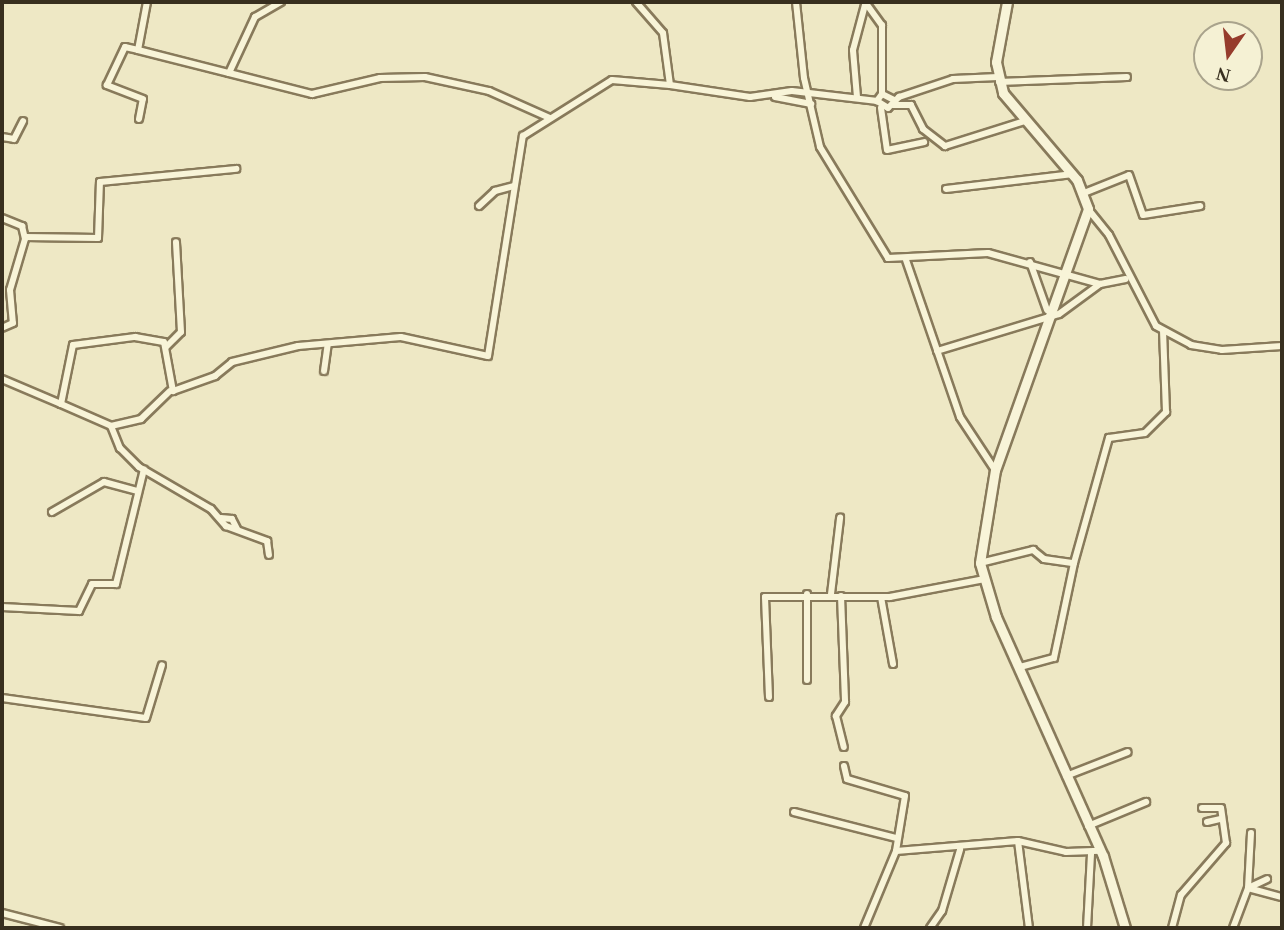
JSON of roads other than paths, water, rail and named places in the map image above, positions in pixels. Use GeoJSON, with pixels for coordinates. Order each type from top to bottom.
{"type":"FeatureCollection","features":[{"type":"Feature","properties":{"kind":"street"},"geometry":{"type":"LineString","coordinates":[[138,50],[147,2]]}},
{"type":"Feature","properties":{"kind":"street"},"geometry":{"type":"LineString","coordinates":[[229,73],[255,17],[281,2]]}},
{"type":"Feature","properties":{"kind":"street"},"geometry":{"type":"LineString","coordinates":[[636,2],[663,33],[670,85]]}},
{"type":"Feature","properties":{"kind":"street"},"geometry":{"type":"LineString","coordinates":[[796,2],[808,94],[820,147],[865,213],[878,245],[888,258],[906,260],[988,253],[1030,262],[1100,284],[1126,279]]}},
{"type":"Feature","properties":{"kind":"street"},"geometry":{"type":"LineString","coordinates":[[857,97],[853,50],[865,3]]}},
{"type":"Feature","properties":{"kind":"street"},"geometry":{"type":"LineString","coordinates":[[865,3],[882,25],[882,94],[879,104],[884,148],[901,150],[935,139],[962,143],[1026,121]]}},
{"type":"Feature","properties":{"kind":"street"},"geometry":{"type":"LineString","coordinates":[[1003,4],[997,38],[999,79],[1026,121],[1073,174],[1084,193],[1088,209],[1110,235],[1126,279],[1163,331],[1166,412],[1145,433],[1109,438],[1074,563],[1054,658],[1020,667]]}},
{"type":"Feature","properties":{"kind":"street"},"geometry":{"type":"LineString","coordinates":[[139,119],[144,99],[107,85],[125,47],[312,94],[380,78],[425,77],[489,90],[550,118]]}},
{"type":"Feature","properties":{"kind":"street"},"geometry":{"type":"LineString","coordinates":[[893,103],[953,79],[1127,77]]}},
{"type":"Feature","properties":{"kind":"street"},"geometry":{"type":"LineString","coordinates":[[2,379],[111,426],[141,419],[170,391],[215,376],[232,362],[328,344],[401,337],[488,356],[523,136],[612,80],[775,97],[810,104]]}},
{"type":"Feature","properties":{"kind":"street"},"geometry":{"type":"LineString","coordinates":[[775,97],[808,94],[857,97],[879,104],[911,105],[925,132],[935,139]]}},
{"type":"Feature","properties":{"kind":"street"},"geometry":{"type":"LineString","coordinates":[[882,94],[893,103]]}},
{"type":"Feature","properties":{"kind":"street"},"geometry":{"type":"LineString","coordinates":[[2,136],[14,139],[23,121]]}},
{"type":"Feature","properties":{"kind":"street"},"geometry":{"type":"LineString","coordinates":[[924,142],[925,132]]}},
{"type":"Feature","properties":{"kind":"street"},"geometry":{"type":"LineString","coordinates":[[25,237],[98,238],[100,182],[236,169]]}},
{"type":"Feature","properties":{"kind":"street"},"geometry":{"type":"LineString","coordinates":[[947,189],[1073,174]]}},
{"type":"Feature","properties":{"kind":"street"},"geometry":{"type":"LineString","coordinates":[[1084,193],[1129,175],[1143,215],[1200,206]]}},
{"type":"Feature","properties":{"kind":"street"},"geometry":{"type":"LineString","coordinates":[[480,206],[495,191],[514,186]]}},
{"type":"Feature","properties":{"kind":"street"},"geometry":{"type":"LineString","coordinates":[[1088,209],[1047,312],[995,470],[980,563],[984,579],[1065,777],[1088,826],[1125,928]]}},
{"type":"Feature","properties":{"kind":"street"},"geometry":{"type":"LineString","coordinates":[[2,218],[22,226],[25,237],[10,290],[13,323],[2,328]]}},
{"type":"Feature","properties":{"kind":"street"},"geometry":{"type":"LineString","coordinates":[[166,347],[181,332],[176,242]]}},
{"type":"Feature","properties":{"kind":"street"},"geometry":{"type":"LineString","coordinates":[[906,260],[965,429],[995,470]]}},
{"type":"Feature","properties":{"kind":"street"},"geometry":{"type":"LineString","coordinates":[[1030,262],[1047,312]]}},
{"type":"Feature","properties":{"kind":"street"},"geometry":{"type":"LineString","coordinates":[[937,351],[1082,301],[1100,284]]}},
{"type":"Feature","properties":{"kind":"street"},"geometry":{"type":"LineString","coordinates":[[1163,331],[1222,350],[1282,346]]}},
{"type":"Feature","properties":{"kind":"street"},"geometry":{"type":"LineString","coordinates":[[61,404],[73,345],[152,337],[166,347],[170,391]]}},
{"type":"Feature","properties":{"kind":"street"},"geometry":{"type":"LineString","coordinates":[[324,371],[328,344]]}},
{"type":"Feature","properties":{"kind":"street"},"geometry":{"type":"LineString","coordinates":[[111,426],[120,448],[144,469],[221,517],[232,519],[237,529],[267,541],[270,555]]}},
{"type":"Feature","properties":{"kind":"street"},"geometry":{"type":"LineString","coordinates":[[2,607],[79,611],[92,584],[116,584],[144,469]]}},
{"type":"Feature","properties":{"kind":"street"},"geometry":{"type":"LineString","coordinates":[[52,512],[104,482],[138,491]]}},
{"type":"Feature","properties":{"kind":"street"},"geometry":{"type":"LineString","coordinates":[[831,594],[840,518]]}},
{"type":"Feature","properties":{"kind":"street"},"geometry":{"type":"LineString","coordinates":[[980,563],[1033,550],[1044,559],[1074,563]]}},
{"type":"Feature","properties":{"kind":"street"},"geometry":{"type":"LineString","coordinates":[[769,697],[765,597],[831,594],[880,597],[984,579]]}},
{"type":"Feature","properties":{"kind":"street"},"geometry":{"type":"LineString","coordinates":[[807,594],[807,680]]}},
{"type":"Feature","properties":{"kind":"street"},"geometry":{"type":"LineString","coordinates":[[841,596],[845,702],[836,716],[844,747]]}},
{"type":"Feature","properties":{"kind":"street"},"geometry":{"type":"LineString","coordinates":[[880,597],[893,664]]}},
{"type":"Feature","properties":{"kind":"street"},"geometry":{"type":"LineString","coordinates":[[2,698],[146,718],[162,665]]}},
{"type":"Feature","properties":{"kind":"street"},"geometry":{"type":"LineString","coordinates":[[1065,777],[1128,752]]}},
{"type":"Feature","properties":{"kind":"street"},"geometry":{"type":"LineString","coordinates":[[844,765],[847,779],[905,796],[896,851],[864,928]]}},
{"type":"Feature","properties":{"kind":"street"},"geometry":{"type":"LineString","coordinates":[[1088,826],[1146,802]]}},
{"type":"Feature","properties":{"kind":"street"},"geometry":{"type":"LineString","coordinates":[[1172,928],[1184,890],[1224,849],[1221,808],[1202,808]]}},
{"type":"Feature","properties":{"kind":"street"},"geometry":{"type":"LineString","coordinates":[[794,812],[896,838]]}},
{"type":"Feature","properties":{"kind":"street"},"geometry":{"type":"LineString","coordinates":[[1207,822],[1220,819]]}},
{"type":"Feature","properties":{"kind":"street"},"geometry":{"type":"LineString","coordinates":[[1233,928],[1248,888],[1251,833]]}},
{"type":"Feature","properties":{"kind":"street"},"geometry":{"type":"LineString","coordinates":[[896,851],[960,850],[1018,841],[1096,852]]}},
{"type":"Feature","properties":{"kind":"street"},"geometry":{"type":"LineString","coordinates":[[1018,841],[1029,928]]}},
{"type":"Feature","properties":{"kind":"street"},"geometry":{"type":"LineString","coordinates":[[930,928],[943,911],[960,850]]}},
{"type":"Feature","properties":{"kind":"street"},"geometry":{"type":"LineString","coordinates":[[1087,928],[1096,852]]}},
{"type":"Feature","properties":{"kind":"street"},"geometry":{"type":"LineString","coordinates":[[1248,888],[1267,879]]}},
{"type":"Feature","properties":{"kind":"street"},"geometry":{"type":"LineString","coordinates":[[1248,888],[1282,897]]}},
{"type":"Feature","properties":{"kind":"street"},"geometry":{"type":"LineString","coordinates":[[2,914],[60,928]]}}]}
